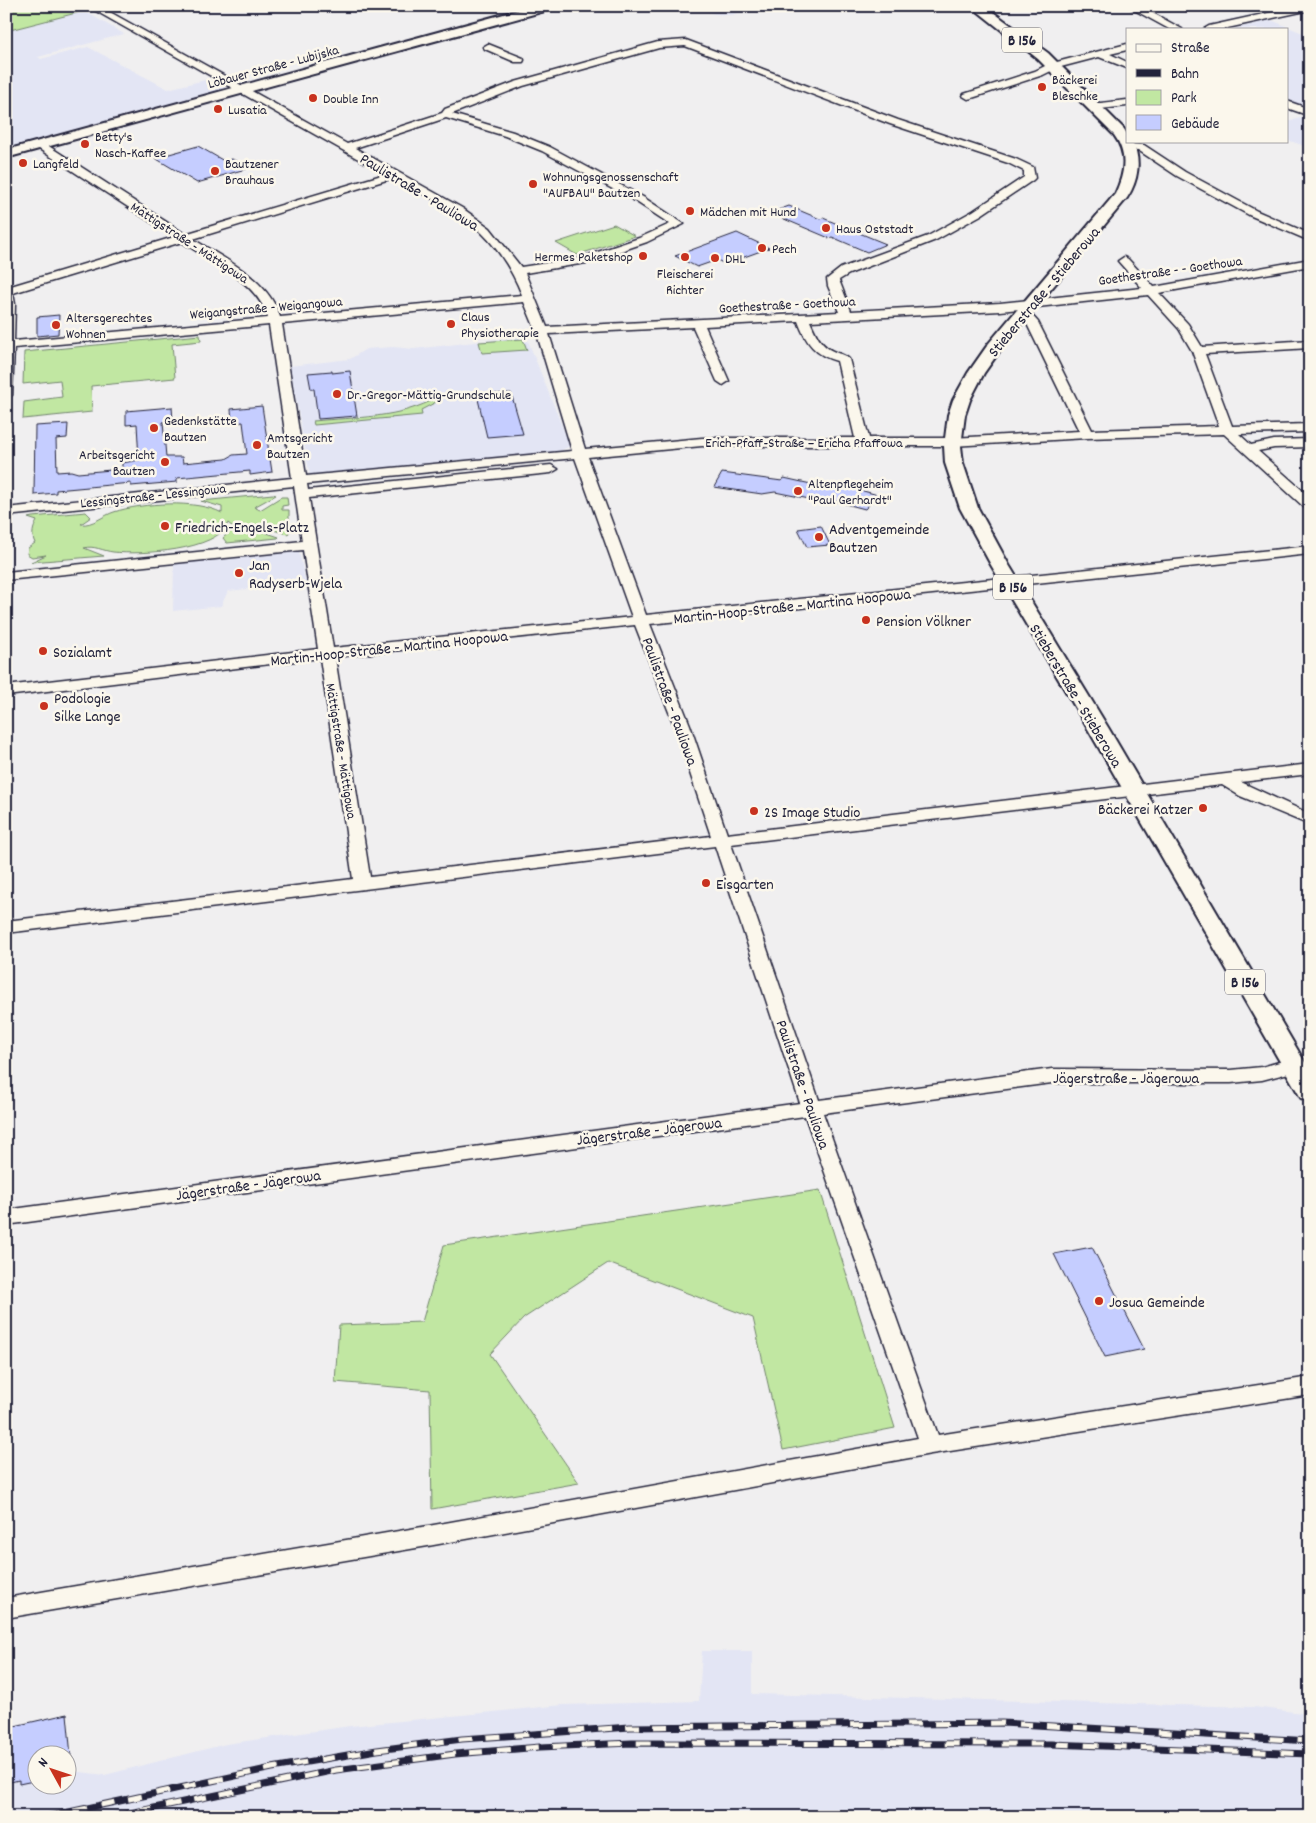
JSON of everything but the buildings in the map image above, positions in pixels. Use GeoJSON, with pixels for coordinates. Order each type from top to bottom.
{"type":"FeatureCollection","features":[{"type":"Feature","properties":{"kind":"main road","name":"Löbauer Straße - Lubijska"},"geometry":{"type":"LineString","coordinates":[[6,154],[548,6]]}},
{"type":"Feature","properties":{"kind":"main road","name":"B 156"},"geometry":{"type":"LineString","coordinates":[[977,6],[1043,56],[1119,132],[1129,147]]}},
{"type":"Feature","properties":{"kind":"main road","name":"Stieberstraße - Stieberowa"},"geometry":{"type":"LineString","coordinates":[[1129,147],[1132,168],[1122,195],[984,361],[964,392],[953,424],[954,462],[962,495],[1010,582],[1068,677],[1310,1092]]}},
{"type":"Feature","properties":{"kind":"street","name":"Paulistraße - Pauliowa"},"geometry":{"type":"LineString","coordinates":[[92,6],[458,210],[486,230],[518,271],[542,331],[582,460],[682,726],[812,1109],[932,1445]]}},
{"type":"Feature","properties":{"kind":"street"},"geometry":{"type":"LineString","coordinates":[[1132,6],[1175,28]]}},
{"type":"Feature","properties":{"kind":"street"},"geometry":{"type":"LineString","coordinates":[[1270,6],[1280,12]]}},
{"type":"Feature","properties":{"kind":"street"},"geometry":{"type":"LineString","coordinates":[[1213,28],[1310,7]]}},
{"type":"Feature","properties":{"kind":"street"},"geometry":{"type":"LineString","coordinates":[[347,147],[446,115],[450,111],[475,100],[519,84],[658,45],[686,43],[894,122],[1012,161],[1029,169],[1029,178],[977,213],[932,238],[845,271],[833,279],[834,286],[847,315]]}},
{"type":"Feature","properties":{"kind":"street"},"geometry":{"type":"LineString","coordinates":[[488,47],[519,60]]}},
{"type":"Feature","properties":{"kind":"street"},"geometry":{"type":"LineString","coordinates":[[968,96],[1053,66],[1126,47]]}},
{"type":"Feature","properties":{"kind":"street"},"geometry":{"type":"LineString","coordinates":[[1100,54],[1126,65]]}},
{"type":"Feature","properties":{"kind":"street"},"geometry":{"type":"LineString","coordinates":[[1092,107],[1126,103]]}},
{"type":"Feature","properties":{"kind":"street"},"geometry":{"type":"LineString","coordinates":[[1288,104],[1310,113]]}},
{"type":"Feature","properties":{"kind":"street"},"geometry":{"type":"LineString","coordinates":[[446,115],[509,134],[546,149],[639,199],[678,224],[621,248],[582,261],[518,271]]}},
{"type":"Feature","properties":{"kind":"street","name":"Mättigstraße - Mättigowa"},"geometry":{"type":"LineString","coordinates":[[40,145],[215,256],[257,287],[270,304],[275,321],[362,884]]}},
{"type":"Feature","properties":{"kind":"street"},"geometry":{"type":"LineString","coordinates":[[1129,147],[1140,147],[1181,174],[1253,213],[1310,238]]}},
{"type":"Feature","properties":{"kind":"street"},"geometry":{"type":"LineString","coordinates":[[6,395],[10,304],[7,289],[395,174]]}},
{"type":"Feature","properties":{"kind":"street"},"geometry":{"type":"LineString","coordinates":[[1124,261],[1149,291],[1184,327],[1198,351],[1227,430],[1310,504]]}},
{"type":"Feature","properties":{"kind":"street","name":"Goethestraße - - Goethowa"},"geometry":{"type":"LineString","coordinates":[[1028,308],[1149,291],[1310,262]]}},
{"type":"Feature","properties":{"kind":"street","name":"Weigangstraße - Weigangowa"},"geometry":{"type":"LineString","coordinates":[[7,345],[529,298]]}},
{"type":"Feature","properties":{"kind":"street","name":"Goethestraße - Goethowa"},"geometry":{"type":"LineString","coordinates":[[542,331],[1000,307],[1028,308]]}},
{"type":"Feature","properties":{"kind":"street"},"geometry":{"type":"LineString","coordinates":[[1028,308],[1032,322],[1087,434]]}},
{"type":"Feature","properties":{"kind":"street"},"geometry":{"type":"LineString","coordinates":[[803,318],[819,351],[825,355],[843,359],[863,442]]}},
{"type":"Feature","properties":{"kind":"street"},"geometry":{"type":"LineString","coordinates":[[698,324],[723,381]]}},
{"type":"Feature","properties":{"kind":"street"},"geometry":{"type":"LineString","coordinates":[[1198,351],[1310,344]]}},
{"type":"Feature","properties":{"kind":"street","name":"Erich-Pfaff-Straße – Ericha Pfaffowa"},"geometry":{"type":"LineString","coordinates":[[301,488],[582,460],[702,442],[952,442],[1087,434],[1310,428]]}},
{"type":"Feature","properties":{"kind":"street"},"geometry":{"type":"LineString","coordinates":[[1249,449],[1274,444],[1310,443]]}},
{"type":"Feature","properties":{"kind":"street","name":"Lessingstraße - Lessingowa"},"geometry":{"type":"LineString","coordinates":[[6,512],[23,508],[301,488]]}},
{"type":"Feature","properties":{"kind":"street"},"geometry":{"type":"LineString","coordinates":[[6,576],[309,546]]}},
{"type":"Feature","properties":{"kind":"street","name":"Martin-Hoop-Straße - Martina Hoopowa"},"geometry":{"type":"LineString","coordinates":[[6,691],[327,654],[1310,550]]}},
{"type":"Feature","properties":{"kind":"street"},"geometry":{"type":"LineString","coordinates":[[6,927],[1310,769]]}},
{"type":"Feature","properties":{"kind":"street"},"geometry":{"type":"LineString","coordinates":[[1226,780],[1246,792],[1310,820]]}},
{"type":"Feature","properties":{"kind":"street","name":"Jägerstraße - Jägerowa"},"geometry":{"type":"LineString","coordinates":[[6,1218],[463,1154],[1052,1076],[1092,1074],[1230,1077],[1259,1075],[1293,1065]]}},
{"type":"Feature","properties":{"kind":"street"},"geometry":{"type":"LineString","coordinates":[[6,1608],[428,1536],[932,1445],[1310,1386]]}},
{"type":"Feature","properties":{"kind":"shaded area"},"geometry":{"type":"Polygon","coordinates":[[[693,6],[761,6],[731,15],[715,14],[693,6]]]}},
{"type":"Feature","properties":{"kind":"shaded area"},"geometry":{"type":"Polygon","coordinates":[[[84,11],[124,34],[38,57],[41,59],[88,47],[168,89],[209,79],[226,88],[6,148],[6,31],[84,11]]]}},
{"type":"Feature","properties":{"kind":"shaded area"},"geometry":{"type":"Polygon","coordinates":[[[1271,20],[1310,36],[1310,112],[1288,102],[1288,28],[1238,28],[1271,20]]]}},
{"type":"Feature","properties":{"kind":"shaded area"},"geometry":{"type":"Polygon","coordinates":[[[1310,115],[1310,156],[1303,153],[1309,151],[1302,145],[1288,140],[1288,122],[1310,115]]]}},
{"type":"Feature","properties":{"kind":"shaded area"},"geometry":{"type":"Polygon","coordinates":[[[526,336],[570,446],[558,452],[310,476],[290,366],[350,359],[366,349],[393,347],[414,349],[526,336]]]}},
{"type":"Feature","properties":{"kind":"shaded area","name":"Jan Radyserb-Wjela"},"geometry":{"type":"Polygon","coordinates":[[[299,552],[306,583],[228,591],[221,606],[173,611],[174,564],[299,552]]]}},
{"type":"Feature","properties":{"kind":"shaded area"},"geometry":{"type":"Polygon","coordinates":[[[702,1651],[752,1651],[752,1694],[1254,1707],[1310,1714],[1310,1817],[6,1817],[6,1731],[10,1730],[10,1727],[67,1714],[70,1746],[28,1746],[28,1796],[78,1796],[78,1772],[105,1775],[226,1744],[350,1726],[563,1705],[699,1701],[702,1651]]]}},
{"type":"Feature","properties":{"kind":"green space"},"geometry":{"type":"Polygon","coordinates":[[[6,6],[76,6],[84,11],[6,31],[6,6]]]}},
{"type":"Feature","properties":{"kind":"green space"},"geometry":{"type":"Polygon","coordinates":[[[614,224],[635,236],[577,255],[556,243],[614,224]]]}},
{"type":"Feature","properties":{"kind":"green space"},"geometry":{"type":"Polygon","coordinates":[[[200,335],[201,341],[172,344],[175,378],[91,386],[92,412],[23,419],[24,402],[62,397],[60,380],[23,384],[24,352],[200,335]]]}},
{"type":"Feature","properties":{"kind":"green space"},"geometry":{"type":"Polygon","coordinates":[[[523,339],[527,350],[482,353],[479,342],[523,339]]]}},
{"type":"Feature","properties":{"kind":"green space"},"geometry":{"type":"Polygon","coordinates":[[[438,397],[442,399],[421,410],[422,415],[314,425],[313,421],[393,413],[423,404],[438,397]]]}},
{"type":"Feature","properties":{"kind":"green space"},"geometry":{"type":"Polygon","coordinates":[[[276,495],[254,507],[260,510],[281,497],[287,497],[288,505],[282,506],[282,510],[289,510],[289,533],[270,529],[264,532],[278,538],[227,543],[223,538],[234,528],[228,523],[221,532],[209,540],[158,552],[125,553],[87,547],[84,548],[104,556],[31,562],[46,555],[32,557],[27,554],[28,548],[35,543],[33,532],[37,521],[28,518],[32,517],[86,512],[91,517],[81,524],[85,524],[126,509],[169,504],[198,506],[222,513],[222,507],[201,501],[276,495]]]}},
{"type":"Feature","properties":{"kind":"green space"},"geometry":{"type":"Polygon","coordinates":[[[820,1190],[895,1428],[783,1450],[753,1318],[608,1263],[524,1318],[490,1354],[579,1483],[432,1509],[430,1390],[335,1382],[339,1325],[422,1322],[444,1245],[820,1190]]]}},
{"type":"Feature","properties":{"kind":"railway"},"geometry":{"type":"LineString","coordinates":[[46,1817],[272,1768],[377,1750],[462,1739],[630,1727],[1002,1723],[1310,1741]]}},
{"type":"Feature","properties":{"kind":"railway"},"geometry":{"type":"LineString","coordinates":[[111,1817],[336,1770],[455,1754],[540,1747],[632,1743],[1051,1744],[1310,1754]]}},
{"type":"Feature","properties":{"kind":"place","name":"Bäckerei Bleschke"},"geometry":{"type":"Point","coordinates":[1042,87]}},
{"type":"Feature","properties":{"kind":"place","name":"Double Inn"},"geometry":{"type":"Point","coordinates":[313,98]}},
{"type":"Feature","properties":{"kind":"place","name":"Lusatia"},"geometry":{"type":"Point","coordinates":[218,109]}},
{"type":"Feature","properties":{"kind":"place","name":"Betty's Nasch-Kaffee"},"geometry":{"type":"Point","coordinates":[85,144]}},
{"type":"Feature","properties":{"kind":"place","name":"Langfeld"},"geometry":{"type":"Point","coordinates":[23,163]}},
{"type":"Feature","properties":{"kind":"place","name":"Bautzener Brauhaus"},"geometry":{"type":"Point","coordinates":[215,171]}},
{"type":"Feature","properties":{"kind":"place","name":"Wohnungsgenossenschaft \"AUFBAU\" Bautzen"},"geometry":{"type":"Point","coordinates":[533,184]}},
{"type":"Feature","properties":{"kind":"place","name":"Mädchen mit Hund"},"geometry":{"type":"Point","coordinates":[690,211]}},
{"type":"Feature","properties":{"kind":"place","name":"Haus Oststadt"},"geometry":{"type":"Point","coordinates":[826,228]}},
{"type":"Feature","properties":{"kind":"place","name":"Pech"},"geometry":{"type":"Point","coordinates":[762,248]}},
{"type":"Feature","properties":{"kind":"place","name":"Hermes Paketshop"},"geometry":{"type":"Point","coordinates":[643,256]}},
{"type":"Feature","properties":{"kind":"place","name":"Fleischerei Richter"},"geometry":{"type":"Point","coordinates":[685,257]}},
{"type":"Feature","properties":{"kind":"place","name":"DHL"},"geometry":{"type":"Point","coordinates":[715,258]}},
{"type":"Feature","properties":{"kind":"place","name":"Claus Physiotherapie"},"geometry":{"type":"Point","coordinates":[451,324]}},
{"type":"Feature","properties":{"kind":"place","name":"Altersgerechtes Wohnen"},"geometry":{"type":"Point","coordinates":[56,325]}},
{"type":"Feature","properties":{"kind":"place","name":"Dr.-Gregor-Mättig-Grundschule"},"geometry":{"type":"Point","coordinates":[337,394]}},
{"type":"Feature","properties":{"kind":"place","name":"Gedenkstätte Bautzen"},"geometry":{"type":"Point","coordinates":[154,428]}},
{"type":"Feature","properties":{"kind":"place","name":"Amtsgericht Bautzen"},"geometry":{"type":"Point","coordinates":[257,445]}},
{"type":"Feature","properties":{"kind":"place","name":"Arbeitsgericht Bautzen"},"geometry":{"type":"Point","coordinates":[165,462]}},
{"type":"Feature","properties":{"kind":"place","name":"Altenpflegeheim \"Paul Gerhardt\""},"geometry":{"type":"Point","coordinates":[798,491]}},
{"type":"Feature","properties":{"kind":"place","name":"Friedrich-Engels-Platz"},"geometry":{"type":"Point","coordinates":[165,526]}},
{"type":"Feature","properties":{"kind":"place","name":"Adventgemeinde Bautzen"},"geometry":{"type":"Point","coordinates":[819,537]}},
{"type":"Feature","properties":{"kind":"place","name":"Jan Radyserb-Wjela"},"geometry":{"type":"Point","coordinates":[239,573]}},
{"type":"Feature","properties":{"kind":"place","name":"Pension Völkner"},"geometry":{"type":"Point","coordinates":[866,620]}},
{"type":"Feature","properties":{"kind":"place","name":"Sozialamt"},"geometry":{"type":"Point","coordinates":[43,651]}},
{"type":"Feature","properties":{"kind":"place","name":"Podologie Silke Lange"},"geometry":{"type":"Point","coordinates":[44,706]}},
{"type":"Feature","properties":{"kind":"place","name":"Bäckerei Katzer"},"geometry":{"type":"Point","coordinates":[1203,808]}},
{"type":"Feature","properties":{"kind":"place","name":"2S Image Studio"},"geometry":{"type":"Point","coordinates":[754,811]}},
{"type":"Feature","properties":{"kind":"place","name":"Eisgarten"},"geometry":{"type":"Point","coordinates":[706,883]}},
{"type":"Feature","properties":{"kind":"place","name":"Josua Gemeinde"},"geometry":{"type":"Point","coordinates":[1099,1301]}}]}
